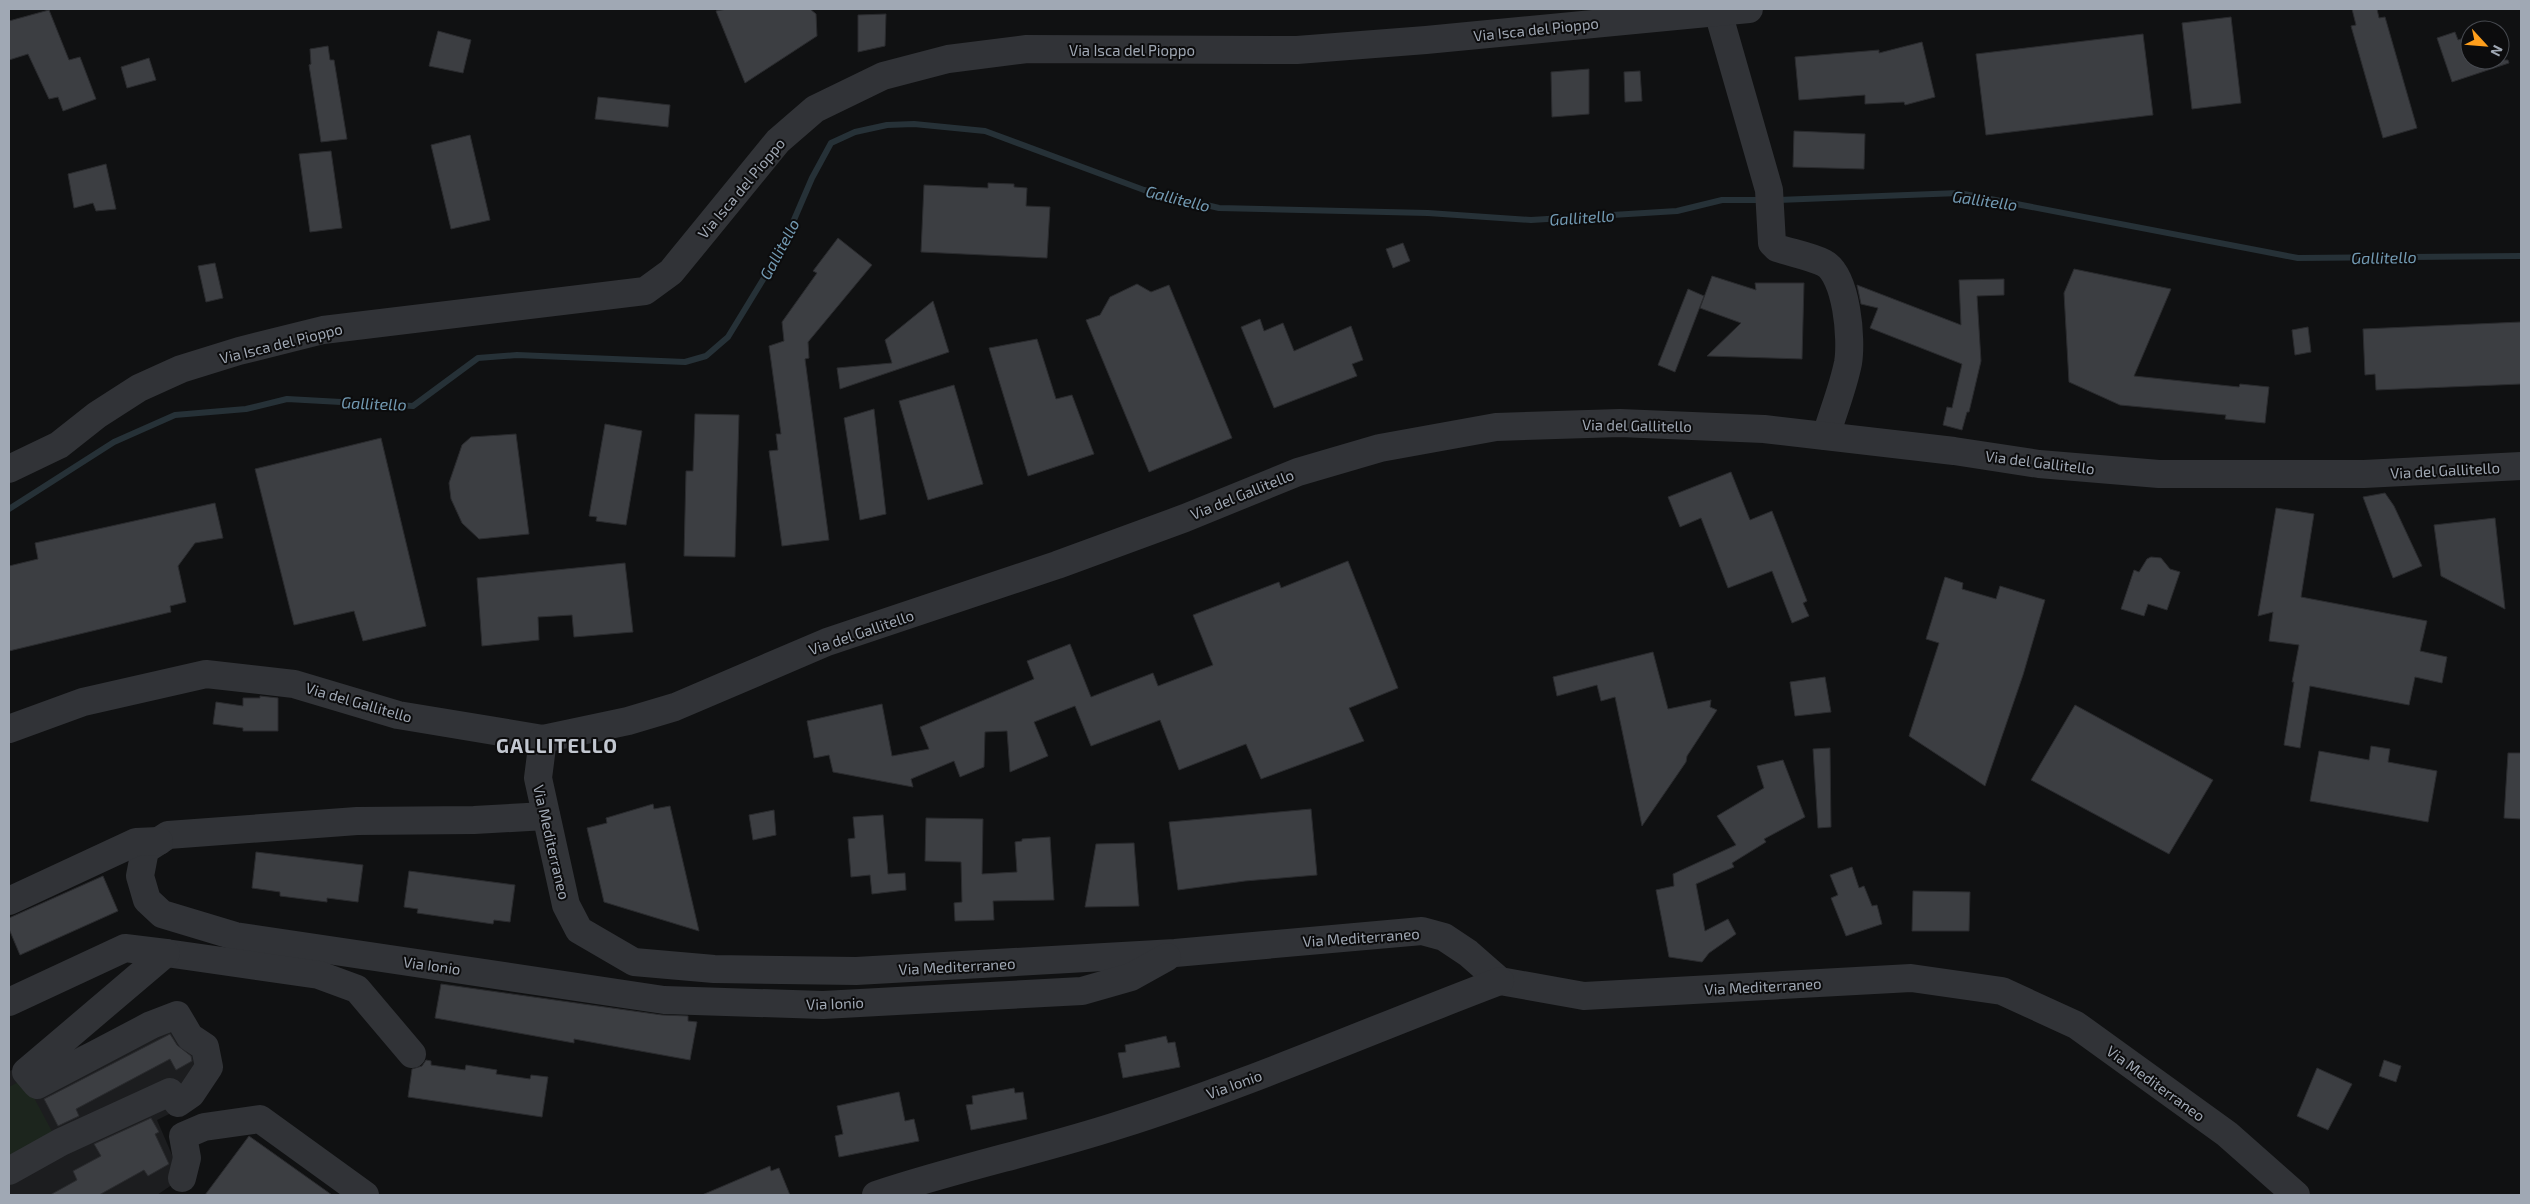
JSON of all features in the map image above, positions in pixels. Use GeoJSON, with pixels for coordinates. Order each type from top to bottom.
{"type":"FeatureCollection","features":[{"type":"Feature","properties":{"kind":"street","name":"Via Isca del Pioppo"},"geometry":{"type":"LineString","coordinates":[[9,469],[59,446],[97,415],[139,388],[181,369],[239,351],[323,330],[645,291],[671,272],[778,142],[815,109],[892,74],[948,59],[1027,49],[1297,50],[1426,40],[1707,11],[1749,9]]}},
{"type":"Feature","properties":{"kind":"street"},"geometry":{"type":"LineString","coordinates":[[1707,11],[1769,190],[1769,220],[1772,243],[1777,248],[1825,263],[1834,272],[1841,287],[1850,339],[1848,363],[1826,436]]}},
{"type":"Feature","properties":{"kind":"street","name":"Via del Gallitello"},"geometry":{"type":"LineString","coordinates":[[9,730],[83,702],[206,674],[294,684],[398,716],[543,739],[628,722],[675,707],[827,642],[1066,562],[1185,518],[1298,472],[1380,448],[1496,427],[1620,423],[1764,429],[2039,464],[2159,474],[2364,474],[2521,466]]}},
{"type":"Feature","properties":{"kind":"street","name":"Via Mediterraneo"},"geometry":{"type":"LineString","coordinates":[[543,739],[538,778],[566,905],[578,930],[634,962],[714,969],[856,971],[1175,953],[1422,931],[1444,937],[1468,953],[1500,981],[1584,996],[1911,978],[2002,992],[2076,1025],[2227,1134],[2296,1195]]}},
{"type":"Feature","properties":{"kind":"street"},"geometry":{"type":"LineString","coordinates":[[9,901],[136,842],[159,841],[168,835],[356,821],[474,820],[546,816]]}},
{"type":"Feature","properties":{"kind":"street","name":"Via Ionio"},"geometry":{"type":"LineString","coordinates":[[159,841],[145,850],[140,876],[148,900],[162,914],[235,936],[664,1000],[822,1005],[1082,991],[1131,977],[1175,953]]}},
{"type":"Feature","properties":{"kind":"street"},"geometry":{"type":"LineString","coordinates":[[9,1002],[125,948],[166,953],[319,975],[357,989],[412,1054]]}},
{"type":"Feature","properties":{"kind":"street"},"geometry":{"type":"LineString","coordinates":[[9,1171],[61,1142],[170,1092],[178,1103],[191,1094],[209,1067],[205,1047],[190,1037],[177,1015],[151,1025],[37,1085],[18,1076],[166,953]]}},
{"type":"Feature","properties":{"kind":"street","name":"Via Ionio"},"geometry":{"type":"LineString","coordinates":[[876,1195],[911,1183],[1119,1125],[1242,1082],[1500,981]]}},
{"type":"Feature","properties":{"kind":"street"},"geometry":{"type":"LineString","coordinates":[[182,1178],[187,1158],[183,1136],[204,1127],[260,1119],[365,1195]]}},
{"type":"Feature","properties":{"kind":"shaded area"},"geometry":{"type":"Polygon","coordinates":[[[179,1011],[193,1016],[199,1099],[157,1120],[182,1178],[157,1195],[9,1195],[9,1071],[179,1011]]]}},
{"type":"Feature","properties":{"kind":"shaded area"},"geometry":{"type":"Polygon","coordinates":[[[24,1079],[55,1137],[9,1161],[9,1087],[24,1079]]]}},
{"type":"Feature","properties":{"kind":"building"},"geometry":{"type":"Polygon","coordinates":[[[727,9],[810,9],[816,14],[817,36],[745,83],[716,11],[727,9]]]}},
{"type":"Feature","properties":{"kind":"building"},"geometry":{"type":"Polygon","coordinates":[[[2352,9],[2377,9],[2379,18],[2385,17],[2417,128],[2383,138],[2351,26],[2356,25],[2352,9]]]}},
{"type":"Feature","properties":{"kind":"building"},"geometry":{"type":"Polygon","coordinates":[[[49,10],[69,60],[80,57],[96,99],[63,111],[58,97],[49,99],[28,54],[9,60],[9,21],[49,10]]]}},
{"type":"Feature","properties":{"kind":"building"},"geometry":{"type":"Polygon","coordinates":[[[886,14],[885,46],[858,52],[858,15],[886,14]]]}},
{"type":"Feature","properties":{"kind":"building"},"geometry":{"type":"Polygon","coordinates":[[[2231,17],[2241,103],[2192,109],[2182,23],[2231,17]]]}},
{"type":"Feature","properties":{"kind":"building"},"geometry":{"type":"Polygon","coordinates":[[[438,31],[471,40],[463,73],[429,66],[438,31]]]}},
{"type":"Feature","properties":{"kind":"building"},"geometry":{"type":"Polygon","coordinates":[[[2455,32],[2458,40],[2460,39],[2460,70],[2488,70],[2452,82],[2437,38],[2455,32]]]}},
{"type":"Feature","properties":{"kind":"building"},"geometry":{"type":"Polygon","coordinates":[[[2143,34],[2153,115],[1986,135],[1976,54],[2143,34]]]}},
{"type":"Feature","properties":{"kind":"building"},"geometry":{"type":"Polygon","coordinates":[[[1922,42],[1935,97],[1905,105],[1904,102],[1865,104],[1865,95],[1799,100],[1795,57],[1879,50],[1879,53],[1922,42]]]}},
{"type":"Feature","properties":{"kind":"building"},"geometry":{"type":"Polygon","coordinates":[[[328,46],[330,60],[334,60],[347,139],[321,142],[309,65],[311,64],[310,49],[328,46]]]}},
{"type":"Feature","properties":{"kind":"building"},"geometry":{"type":"Polygon","coordinates":[[[149,58],[156,80],[127,88],[121,67],[149,58]]]}},
{"type":"Feature","properties":{"kind":"building"},"geometry":{"type":"Polygon","coordinates":[[[1589,69],[1589,114],[1552,117],[1551,72],[1589,69]]]}},
{"type":"Feature","properties":{"kind":"building"},"geometry":{"type":"Polygon","coordinates":[[[1640,71],[1642,101],[1625,102],[1624,72],[1640,71]]]}},
{"type":"Feature","properties":{"kind":"building"},"geometry":{"type":"Polygon","coordinates":[[[598,97],[670,105],[668,127],[595,119],[598,97]]]}},
{"type":"Feature","properties":{"kind":"building"},"geometry":{"type":"Polygon","coordinates":[[[1794,131],[1865,134],[1864,169],[1793,167],[1794,131]]]}},
{"type":"Feature","properties":{"kind":"building"},"geometry":{"type":"Polygon","coordinates":[[[470,135],[490,220],[451,229],[431,145],[470,135]]]}},
{"type":"Feature","properties":{"kind":"building"},"geometry":{"type":"Polygon","coordinates":[[[331,151],[342,228],[310,232],[299,154],[331,151]]]}},
{"type":"Feature","properties":{"kind":"building"},"geometry":{"type":"Polygon","coordinates":[[[106,164],[116,209],[96,211],[93,203],[74,208],[68,174],[106,164]]]}},
{"type":"Feature","properties":{"kind":"building"},"geometry":{"type":"Polygon","coordinates":[[[988,183],[1014,184],[1014,187],[1027,188],[1026,206],[1050,207],[1047,258],[921,252],[924,185],[988,188],[988,183]]]}},
{"type":"Feature","properties":{"kind":"building"},"geometry":{"type":"Polygon","coordinates":[[[838,238],[872,265],[808,342],[809,358],[805,359],[829,540],[782,546],[769,451],[778,450],[776,434],[781,434],[769,346],[784,341],[782,322],[817,273],[813,271],[838,238]]]}},
{"type":"Feature","properties":{"kind":"building"},"geometry":{"type":"Polygon","coordinates":[[[1403,243],[1410,261],[1393,268],[1386,249],[1403,243]]]}},
{"type":"Feature","properties":{"kind":"building"},"geometry":{"type":"Polygon","coordinates":[[[215,263],[223,298],[206,302],[198,266],[215,263]]]}},
{"type":"Feature","properties":{"kind":"building"},"geometry":{"type":"Polygon","coordinates":[[[2074,269],[2171,289],[2134,376],[2239,387],[2240,384],[2269,387],[2265,423],[2225,419],[2226,415],[2120,405],[2069,382],[2064,293],[2074,269]]]}},
{"type":"Feature","properties":{"kind":"building"},"geometry":{"type":"Polygon","coordinates":[[[1712,276],[1756,290],[1755,283],[1804,283],[1802,359],[1707,356],[1741,323],[1700,308],[1712,276]]]}},
{"type":"Feature","properties":{"kind":"building"},"geometry":{"type":"Polygon","coordinates":[[[2004,279],[2004,295],[1977,296],[1981,361],[1969,412],[1967,412],[1962,430],[1943,425],[1947,407],[1952,408],[1962,364],[1870,328],[1878,308],[1861,304],[1857,285],[1961,325],[1959,280],[2004,279]]]}},
{"type":"Feature","properties":{"kind":"building"},"geometry":{"type":"Polygon","coordinates":[[[1137,284],[1151,292],[1169,285],[1232,438],[1149,472],[1086,320],[1100,315],[1110,297],[1137,284]]]}},
{"type":"Feature","properties":{"kind":"building"},"geometry":{"type":"Polygon","coordinates":[[[1688,289],[1704,296],[1675,372],[1658,365],[1688,289]]]}},
{"type":"Feature","properties":{"kind":"building"},"geometry":{"type":"Polygon","coordinates":[[[933,301],[949,352],[840,389],[837,368],[892,363],[885,340],[933,301]]]}},
{"type":"Feature","properties":{"kind":"building"},"geometry":{"type":"Polygon","coordinates":[[[1260,319],[1264,331],[1283,323],[1294,351],[1351,326],[1363,360],[1352,364],[1357,376],[1274,408],[1241,327],[1260,319]]]}},
{"type":"Feature","properties":{"kind":"building"},"geometry":{"type":"Polygon","coordinates":[[[2521,322],[2521,384],[2376,390],[2375,374],[2365,375],[2363,329],[2521,322]]]}},
{"type":"Feature","properties":{"kind":"building"},"geometry":{"type":"Polygon","coordinates":[[[2308,327],[2311,352],[2295,355],[2292,330],[2308,327]]]}},
{"type":"Feature","properties":{"kind":"building"},"geometry":{"type":"Polygon","coordinates":[[[1037,339],[1056,399],[1072,395],[1094,454],[1028,476],[989,348],[1037,339]]]}},
{"type":"Feature","properties":{"kind":"building"},"geometry":{"type":"Polygon","coordinates":[[[954,385],[983,484],[928,500],[899,401],[954,385]]]}},
{"type":"Feature","properties":{"kind":"building"},"geometry":{"type":"Polygon","coordinates":[[[874,409],[886,514],[860,520],[844,418],[874,409]]]}},
{"type":"Feature","properties":{"kind":"building"},"geometry":{"type":"Polygon","coordinates":[[[695,414],[739,415],[735,557],[684,556],[686,471],[693,471],[695,414]]]}},
{"type":"Feature","properties":{"kind":"building"},"geometry":{"type":"Polygon","coordinates":[[[605,424],[642,431],[626,525],[596,521],[597,517],[589,516],[605,424]]]}},
{"type":"Feature","properties":{"kind":"building"},"geometry":{"type":"Polygon","coordinates":[[[516,434],[529,534],[479,539],[462,523],[451,499],[449,483],[462,445],[471,437],[516,434]]]}},
{"type":"Feature","properties":{"kind":"building"},"geometry":{"type":"Polygon","coordinates":[[[381,438],[426,626],[363,641],[354,611],[294,625],[255,469],[381,438]]]}},
{"type":"Feature","properties":{"kind":"building"},"geometry":{"type":"Polygon","coordinates":[[[1731,472],[1750,520],[1772,511],[1807,601],[1803,603],[1809,616],[1792,623],[1772,571],[1728,588],[1701,518],[1680,527],[1668,497],[1731,472]]]}},
{"type":"Feature","properties":{"kind":"building"},"geometry":{"type":"Polygon","coordinates":[[[2385,493],[2394,506],[2422,566],[2393,578],[2363,497],[2385,493]]]}},
{"type":"Feature","properties":{"kind":"building"},"geometry":{"type":"Polygon","coordinates":[[[215,503],[223,538],[195,543],[178,566],[186,602],[170,606],[171,612],[9,651],[9,566],[38,559],[35,543],[215,503]]]}},
{"type":"Feature","properties":{"kind":"building"},"geometry":{"type":"Polygon","coordinates":[[[2276,508],[2314,514],[2301,597],[2427,621],[2420,651],[2447,657],[2442,683],[2415,677],[2409,705],[2310,686],[2300,748],[2284,745],[2299,645],[2269,641],[2273,612],[2258,616],[2276,508]]]}},
{"type":"Feature","properties":{"kind":"building"},"geometry":{"type":"Polygon","coordinates":[[[2495,518],[2505,609],[2441,576],[2434,525],[2495,518]]]}},
{"type":"Feature","properties":{"kind":"building"},"geometry":{"type":"Polygon","coordinates":[[[2151,557],[2161,558],[2170,569],[2180,572],[2167,610],[2148,604],[2144,616],[2121,609],[2134,570],[2139,572],[2147,559],[2151,557]]]}},
{"type":"Feature","properties":{"kind":"building"},"geometry":{"type":"Polygon","coordinates":[[[1348,561],[1398,688],[1349,708],[1364,741],[1261,779],[1246,744],[1179,770],[1160,720],[1091,746],[1075,706],[1034,722],[1048,756],[1010,772],[1007,731],[985,732],[984,767],[960,777],[954,761],[911,779],[913,787],[833,772],[829,755],[814,758],[807,721],[882,704],[892,756],[929,749],[920,727],[1034,679],[1027,661],[1070,644],[1091,697],[1153,673],[1158,686],[1213,665],[1193,615],[1279,582],[1281,588],[1348,561]]]}},
{"type":"Feature","properties":{"kind":"building"},"geometry":{"type":"Polygon","coordinates":[[[625,563],[633,632],[574,637],[572,615],[538,617],[539,640],[482,646],[477,578],[625,563]]]}},
{"type":"Feature","properties":{"kind":"building"},"geometry":{"type":"Polygon","coordinates":[[[1945,577],[1963,583],[1962,589],[1996,599],[2000,586],[2045,600],[2023,675],[1985,786],[1909,736],[1939,643],[1926,639],[1945,577]]]}},
{"type":"Feature","properties":{"kind":"building"},"geometry":{"type":"Polygon","coordinates":[[[1653,652],[1668,709],[1711,700],[1710,707],[1717,710],[1687,756],[1686,762],[1642,826],[1615,697],[1601,701],[1597,685],[1557,696],[1553,677],[1653,652]]]}},
{"type":"Feature","properties":{"kind":"building"},"geometry":{"type":"Polygon","coordinates":[[[1825,677],[1831,712],[1795,716],[1790,682],[1825,677]]]}},
{"type":"Feature","properties":{"kind":"building"},"geometry":{"type":"Polygon","coordinates":[[[260,696],[278,698],[278,731],[243,731],[243,728],[213,724],[216,702],[243,706],[243,698],[260,698],[260,696]]]}},
{"type":"Feature","properties":{"kind":"building"},"geometry":{"type":"Polygon","coordinates":[[[2075,705],[2213,780],[2169,854],[2031,780],[2075,705]]]}},
{"type":"Feature","properties":{"kind":"building"},"geometry":{"type":"Polygon","coordinates":[[[2371,746],[2390,749],[2388,762],[2437,771],[2428,822],[2310,801],[2319,751],[2369,760],[2371,746]]]}},
{"type":"Feature","properties":{"kind":"building"},"geometry":{"type":"Polygon","coordinates":[[[1830,748],[1831,827],[1818,828],[1813,749],[1830,748]]]}},
{"type":"Feature","properties":{"kind":"building"},"geometry":{"type":"Polygon","coordinates":[[[2508,753],[2521,753],[2521,819],[2504,818],[2508,753]]]}},
{"type":"Feature","properties":{"kind":"building"},"geometry":{"type":"Polygon","coordinates":[[[1783,760],[1805,817],[1764,839],[1766,842],[1732,863],[1734,867],[1696,884],[1705,931],[1728,919],[1736,934],[1709,953],[1702,962],[1669,957],[1656,890],[1674,886],[1673,874],[1736,845],[1717,816],[1764,788],[1757,766],[1783,760]]]}},
{"type":"Feature","properties":{"kind":"building"},"geometry":{"type":"Polygon","coordinates":[[[653,804],[654,809],[670,806],[699,931],[604,902],[587,828],[607,823],[606,818],[653,804]]]}},
{"type":"Feature","properties":{"kind":"building"},"geometry":{"type":"Polygon","coordinates":[[[1311,809],[1317,875],[1245,881],[1178,890],[1169,822],[1311,809]]]}},
{"type":"Feature","properties":{"kind":"building"},"geometry":{"type":"Polygon","coordinates":[[[774,810],[776,835],[753,840],[749,815],[774,810]]]}},
{"type":"Feature","properties":{"kind":"building"},"geometry":{"type":"Polygon","coordinates":[[[883,815],[888,874],[905,873],[906,890],[872,894],[870,875],[851,877],[848,839],[855,838],[853,817],[883,815]]]}},
{"type":"Feature","properties":{"kind":"building"},"geometry":{"type":"Polygon","coordinates":[[[926,818],[983,819],[982,874],[1017,872],[1015,842],[1022,841],[1022,839],[1050,837],[1054,900],[993,901],[994,920],[955,921],[954,903],[962,902],[961,862],[925,861],[926,818]]]}},
{"type":"Feature","properties":{"kind":"building"},"geometry":{"type":"Polygon","coordinates":[[[1134,843],[1139,906],[1085,907],[1096,844],[1134,843]]]}},
{"type":"Feature","properties":{"kind":"building"},"geometry":{"type":"Polygon","coordinates":[[[256,852],[363,865],[358,902],[327,898],[327,902],[280,896],[280,892],[252,888],[256,852]]]}},
{"type":"Feature","properties":{"kind":"building"},"geometry":{"type":"Polygon","coordinates":[[[1852,867],[1859,888],[1864,886],[1872,906],[1877,905],[1882,924],[1846,936],[1831,898],[1838,895],[1830,875],[1852,867]]]}},
{"type":"Feature","properties":{"kind":"building"},"geometry":{"type":"Polygon","coordinates":[[[409,871],[515,885],[510,922],[494,920],[493,924],[417,913],[418,909],[404,907],[409,871]]]}},
{"type":"Feature","properties":{"kind":"building"},"geometry":{"type":"Polygon","coordinates":[[[103,876],[118,911],[20,955],[9,929],[9,918],[103,876]]]}},
{"type":"Feature","properties":{"kind":"building"},"geometry":{"type":"Polygon","coordinates":[[[1913,891],[1970,892],[1969,931],[1912,931],[1913,891]]]}},
{"type":"Feature","properties":{"kind":"building"},"geometry":{"type":"Polygon","coordinates":[[[441,984],[662,1015],[688,1016],[688,1021],[697,1022],[690,1060],[574,1039],[574,1043],[435,1018],[441,984]]]}},
{"type":"Feature","properties":{"kind":"building"},"geometry":{"type":"Polygon","coordinates":[[[170,1034],[177,1045],[191,1056],[192,1061],[176,1070],[170,1059],[76,1109],[79,1116],[58,1126],[44,1099],[170,1034]]]}},
{"type":"Feature","properties":{"kind":"building"},"geometry":{"type":"Polygon","coordinates":[[[1166,1036],[1168,1043],[1175,1042],[1180,1067],[1123,1078],[1118,1053],[1126,1052],[1125,1045],[1166,1036]]]}},
{"type":"Feature","properties":{"kind":"building"},"geometry":{"type":"Polygon","coordinates":[[[426,1060],[431,1061],[431,1065],[465,1070],[466,1065],[497,1070],[496,1074],[530,1079],[531,1075],[548,1077],[542,1117],[408,1097],[412,1069],[422,1066],[426,1060]]]}},
{"type":"Feature","properties":{"kind":"building"},"geometry":{"type":"Polygon","coordinates":[[[2384,1060],[2401,1066],[2396,1082],[2379,1076],[2384,1060]]]}},
{"type":"Feature","properties":{"kind":"building"},"geometry":{"type":"Polygon","coordinates":[[[2317,1068],[2352,1084],[2328,1130],[2297,1116],[2317,1068]]]}},
{"type":"Feature","properties":{"kind":"building"},"geometry":{"type":"Polygon","coordinates":[[[1014,1088],[1015,1093],[1023,1092],[1027,1119],[971,1130],[966,1105],[973,1104],[972,1096],[1014,1088]]]}},
{"type":"Feature","properties":{"kind":"building"},"geometry":{"type":"Polygon","coordinates":[[[899,1092],[905,1121],[914,1119],[919,1141],[839,1157],[835,1136],[843,1134],[837,1106],[899,1092]]]}},
{"type":"Feature","properties":{"kind":"building"},"geometry":{"type":"Polygon","coordinates":[[[151,1118],[159,1132],[155,1134],[169,1164],[148,1176],[144,1170],[99,1195],[50,1195],[77,1180],[73,1171],[101,1156],[94,1144],[151,1118]]]}},
{"type":"Feature","properties":{"kind":"building"},"geometry":{"type":"Polygon","coordinates":[[[249,1136],[332,1195],[205,1195],[249,1136]]]}},
{"type":"Feature","properties":{"kind":"building"},"geometry":{"type":"Polygon","coordinates":[[[770,1166],[771,1171],[779,1168],[790,1195],[702,1195],[770,1166]]]}},
{"type":"Feature","properties":{"kind":"waterway","name":"Gallitello"},"geometry":{"type":"LineString","coordinates":[[9,509],[114,442],[175,415],[246,409],[287,399],[413,406],[478,358],[517,355],[685,362],[706,356],[728,337],[781,250],[812,178],[831,143],[855,132],[887,125],[914,124],[985,131],[1144,190],[1219,208],[1428,213],[1531,220],[1677,211],[1722,200],[1764,200]]}},
{"type":"Feature","properties":{"kind":"waterway","name":"Gallitello"},"geometry":{"type":"LineString","coordinates":[[1776,200],[1959,193],[2298,258],[2521,256]]}},
{"type":"Feature","properties":{"kind":"district","name":"GALLITELLO"},"geometry":{"type":"Point","coordinates":[557,745]}}]}
